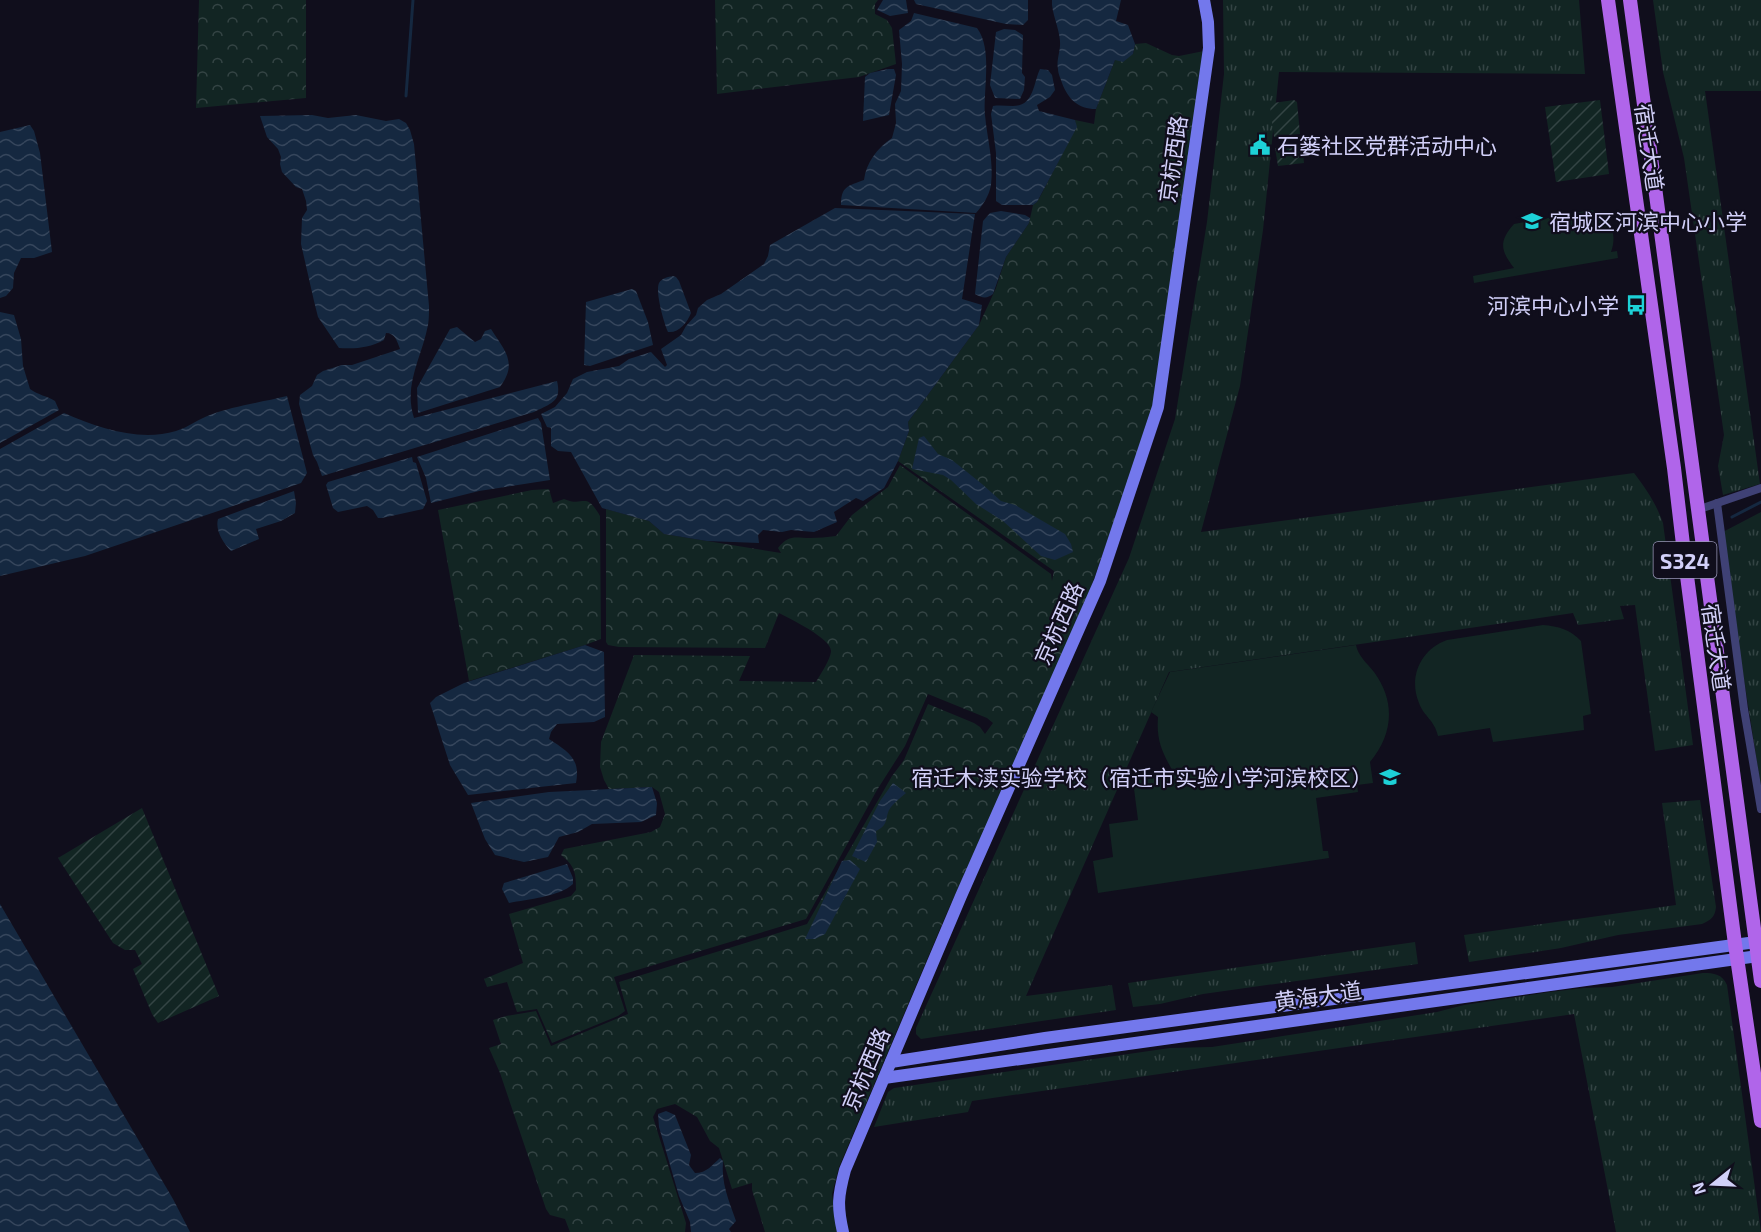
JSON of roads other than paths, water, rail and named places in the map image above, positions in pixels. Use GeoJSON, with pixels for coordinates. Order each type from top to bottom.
{"type":"FeatureCollection","features":[{"type":"Feature","properties":{"kind":"main road","name":"京杭西路"},"geometry":{"type":"LineString","coordinates":[[843,1232],[838,1212],[838,1194],[845,1170],[964,887],[1100,581],[1158,407],[1209,48],[1204,0]]}},
{"type":"Feature","properties":{"kind":"main road","name":"宿迁大道"},"geometry":{"type":"LineString","coordinates":[[1608,0],[1674,468],[1735,944],[1761,1121]]}},
{"type":"Feature","properties":{"kind":"main road","name":"宿迁大道"},"geometry":{"type":"LineString","coordinates":[[1630,0],[1761,981]]}},
{"type":"Feature","properties":{"kind":"main road","name":"黄海大道"},"geometry":{"type":"LineString","coordinates":[[891,1062],[1046,1038],[1756,942]]}},
{"type":"Feature","properties":{"kind":"main road","name":"黄海大道"},"geometry":{"type":"LineString","coordinates":[[884,1078],[1758,956]]}},
{"type":"Feature","properties":{"kind":"street"},"geometry":{"type":"LineString","coordinates":[[1697,510],[1761,488]]}},
{"type":"Feature","properties":{"kind":"street"},"geometry":{"type":"LineString","coordinates":[[1717,503],[1744,709],[1758,766],[1761,809]]}},
{"type":"Feature","properties":{"kind":"water"},"geometry":{"type":"Polygon","coordinates":[[[883,0],[906,0],[908,13],[890,16],[877,10],[883,0]]]}},
{"type":"Feature","properties":{"kind":"water"},"geometry":{"type":"Polygon","coordinates":[[[914,0],[1028,0],[1028,20],[1023,25],[1006,24],[916,4],[914,0]]]}},
{"type":"Feature","properties":{"kind":"water"},"geometry":{"type":"Polygon","coordinates":[[[1052,0],[1121,0],[1116,21],[1128,25],[1135,44],[1133,54],[1123,62],[1115,60],[1096,109],[1090,109],[1074,102],[1062,83],[1058,73],[1060,41],[1052,0]]]}},
{"type":"Feature","properties":{"kind":"water"},"geometry":{"type":"Polygon","coordinates":[[[914,13],[977,28],[982,37],[986,58],[985,115],[992,176],[989,193],[976,213],[841,205],[844,190],[864,180],[873,156],[892,138],[896,123],[895,104],[901,91],[902,64],[899,30],[911,21],[914,13]]]}},
{"type":"Feature","properties":{"kind":"water"},"geometry":{"type":"Polygon","coordinates":[[[1004,29],[1015,30],[1023,35],[1022,73],[1025,77],[1024,90],[1020,99],[995,98],[990,85],[996,32],[1004,29]]]}},
{"type":"Feature","properties":{"kind":"water"},"geometry":{"type":"Polygon","coordinates":[[[894,69],[896,75],[889,115],[863,121],[865,77],[870,73],[894,69]]]}},
{"type":"Feature","properties":{"kind":"water"},"geometry":{"type":"Polygon","coordinates":[[[1040,69],[1048,70],[1052,75],[1055,90],[1050,97],[1037,105],[1039,111],[1075,120],[1077,127],[1037,202],[1033,205],[1002,205],[996,201],[996,153],[991,114],[993,106],[1013,106],[1025,102],[1032,93],[1040,69]]]}},
{"type":"Feature","properties":{"kind":"water"},"geometry":{"type":"Polygon","coordinates":[[[312,115],[328,118],[356,115],[386,121],[399,119],[406,123],[410,130],[414,144],[429,306],[428,325],[412,383],[411,406],[414,418],[557,381],[558,393],[554,401],[534,412],[322,476],[313,455],[299,404],[300,395],[312,386],[317,375],[323,371],[342,365],[352,365],[400,349],[397,340],[389,333],[386,333],[384,340],[373,345],[339,348],[318,317],[301,244],[302,218],[307,210],[306,201],[302,189],[296,187],[282,172],[278,149],[267,137],[260,116],[312,115]]]}},
{"type":"Feature","properties":{"kind":"water"},"geometry":{"type":"Polygon","coordinates":[[[30,125],[40,153],[52,252],[34,258],[21,258],[14,273],[13,288],[6,296],[0,298],[0,132],[30,125]]]}},
{"type":"Feature","properties":{"kind":"water"},"geometry":{"type":"Polygon","coordinates":[[[835,208],[975,214],[962,299],[982,305],[979,325],[908,422],[909,431],[898,461],[884,488],[863,501],[856,498],[834,512],[837,522],[814,532],[763,530],[758,535],[759,543],[707,541],[664,534],[649,521],[602,508],[571,452],[558,451],[551,446],[551,428],[547,427],[541,414],[555,407],[567,393],[573,379],[587,372],[619,366],[629,359],[651,352],[665,367],[667,365],[661,349],[681,335],[696,315],[698,308],[764,264],[770,245],[835,208]]]}},
{"type":"Feature","properties":{"kind":"water"},"geometry":{"type":"Polygon","coordinates":[[[1001,211],[1025,215],[1030,218],[1029,223],[1006,257],[993,294],[989,297],[982,297],[975,294],[983,221],[990,213],[1001,211]]]}},
{"type":"Feature","properties":{"kind":"water"},"geometry":{"type":"Polygon","coordinates":[[[673,276],[679,281],[691,313],[682,327],[668,332],[660,308],[658,287],[662,280],[673,276]]]}},
{"type":"Feature","properties":{"kind":"water"},"geometry":{"type":"Polygon","coordinates":[[[632,289],[636,291],[648,322],[653,345],[590,366],[584,365],[586,302],[632,289]]]}},
{"type":"Feature","properties":{"kind":"water"},"geometry":{"type":"Polygon","coordinates":[[[0,312],[14,315],[21,339],[23,366],[30,389],[55,401],[59,410],[0,443],[0,312]]]}},
{"type":"Feature","properties":{"kind":"water"},"geometry":{"type":"Polygon","coordinates":[[[457,327],[475,342],[481,339],[485,331],[491,329],[508,357],[509,364],[505,379],[500,387],[418,413],[417,388],[450,329],[457,327]]]}},
{"type":"Feature","properties":{"kind":"water"},"geometry":{"type":"Polygon","coordinates":[[[287,396],[307,473],[301,483],[85,556],[0,576],[0,449],[64,413],[119,432],[162,434],[176,431],[219,412],[287,396]]]}},
{"type":"Feature","properties":{"kind":"water"},"geometry":{"type":"Polygon","coordinates":[[[538,418],[541,423],[550,480],[479,491],[431,503],[426,478],[417,457],[538,418]]]}},
{"type":"Feature","properties":{"kind":"water"},"geometry":{"type":"Polygon","coordinates":[[[924,436],[938,454],[952,460],[1001,501],[1015,505],[1065,534],[1073,552],[1055,560],[1041,556],[1003,521],[976,504],[951,480],[943,475],[912,469],[919,438],[924,436]]]}},
{"type":"Feature","properties":{"kind":"water"},"geometry":{"type":"Polygon","coordinates":[[[412,457],[413,462],[416,463],[427,501],[423,509],[378,518],[367,506],[338,512],[333,508],[326,485],[328,482],[412,457]]]}},
{"type":"Feature","properties":{"kind":"water"},"geometry":{"type":"Polygon","coordinates":[[[294,491],[295,513],[281,521],[256,529],[259,539],[231,551],[228,548],[219,532],[218,519],[294,491]]]}},
{"type":"Feature","properties":{"kind":"water"},"geometry":{"type":"Polygon","coordinates":[[[585,645],[604,652],[605,717],[594,722],[557,724],[549,739],[571,756],[576,767],[576,783],[468,795],[450,765],[430,703],[436,697],[464,683],[585,645]]]}},
{"type":"Feature","properties":{"kind":"water"},"geometry":{"type":"Polygon","coordinates":[[[893,783],[906,793],[891,807],[885,823],[876,831],[877,842],[866,862],[852,856],[880,801],[893,783]]]}},
{"type":"Feature","properties":{"kind":"water"},"geometry":{"type":"Polygon","coordinates":[[[652,787],[657,803],[656,815],[641,822],[592,824],[578,832],[559,837],[548,857],[524,862],[495,855],[485,839],[471,803],[549,792],[652,787]]]}},
{"type":"Feature","properties":{"kind":"water"},"geometry":{"type":"Polygon","coordinates":[[[850,860],[860,869],[825,934],[815,939],[805,939],[842,861],[850,860]]]}},
{"type":"Feature","properties":{"kind":"water"},"geometry":{"type":"Polygon","coordinates":[[[567,864],[573,884],[560,892],[509,903],[502,889],[504,883],[567,864]]]}},
{"type":"Feature","properties":{"kind":"water"},"geometry":{"type":"Polygon","coordinates":[[[0,904],[173,1199],[190,1232],[0,1232],[0,904]]]}},
{"type":"Feature","properties":{"kind":"water"},"geometry":{"type":"Polygon","coordinates":[[[666,1111],[675,1115],[691,1155],[689,1165],[695,1173],[706,1170],[720,1158],[723,1161],[724,1184],[736,1221],[729,1229],[731,1232],[691,1232],[690,1222],[679,1196],[659,1127],[658,1114],[666,1111]]]}},
{"type":"Feature","properties":{"kind":"waterway"},"geometry":{"type":"LineString","coordinates":[[406,96],[413,0]]}},
{"type":"Feature","properties":{"kind":"waterway"},"geometry":{"type":"LineString","coordinates":[[1732,517],[1761,502]]}},
{"type":"Feature","properties":{"kind":"place","name":"石篓社区党群活动中心"},"geometry":{"type":"Point","coordinates":[1260,145]}},
{"type":"Feature","properties":{"kind":"place","name":"宿城区河滨中心小学"},"geometry":{"type":"Point","coordinates":[1532,221]}},
{"type":"Feature","properties":{"kind":"place","name":"河滨中心小学"},"geometry":{"type":"Point","coordinates":[1636,305]}},
{"type":"Feature","properties":{"kind":"place","name":"宿迁木渎实验学校（宿迁市实验小学河滨校区）"},"geometry":{"type":"Point","coordinates":[1390,777]}}]}
